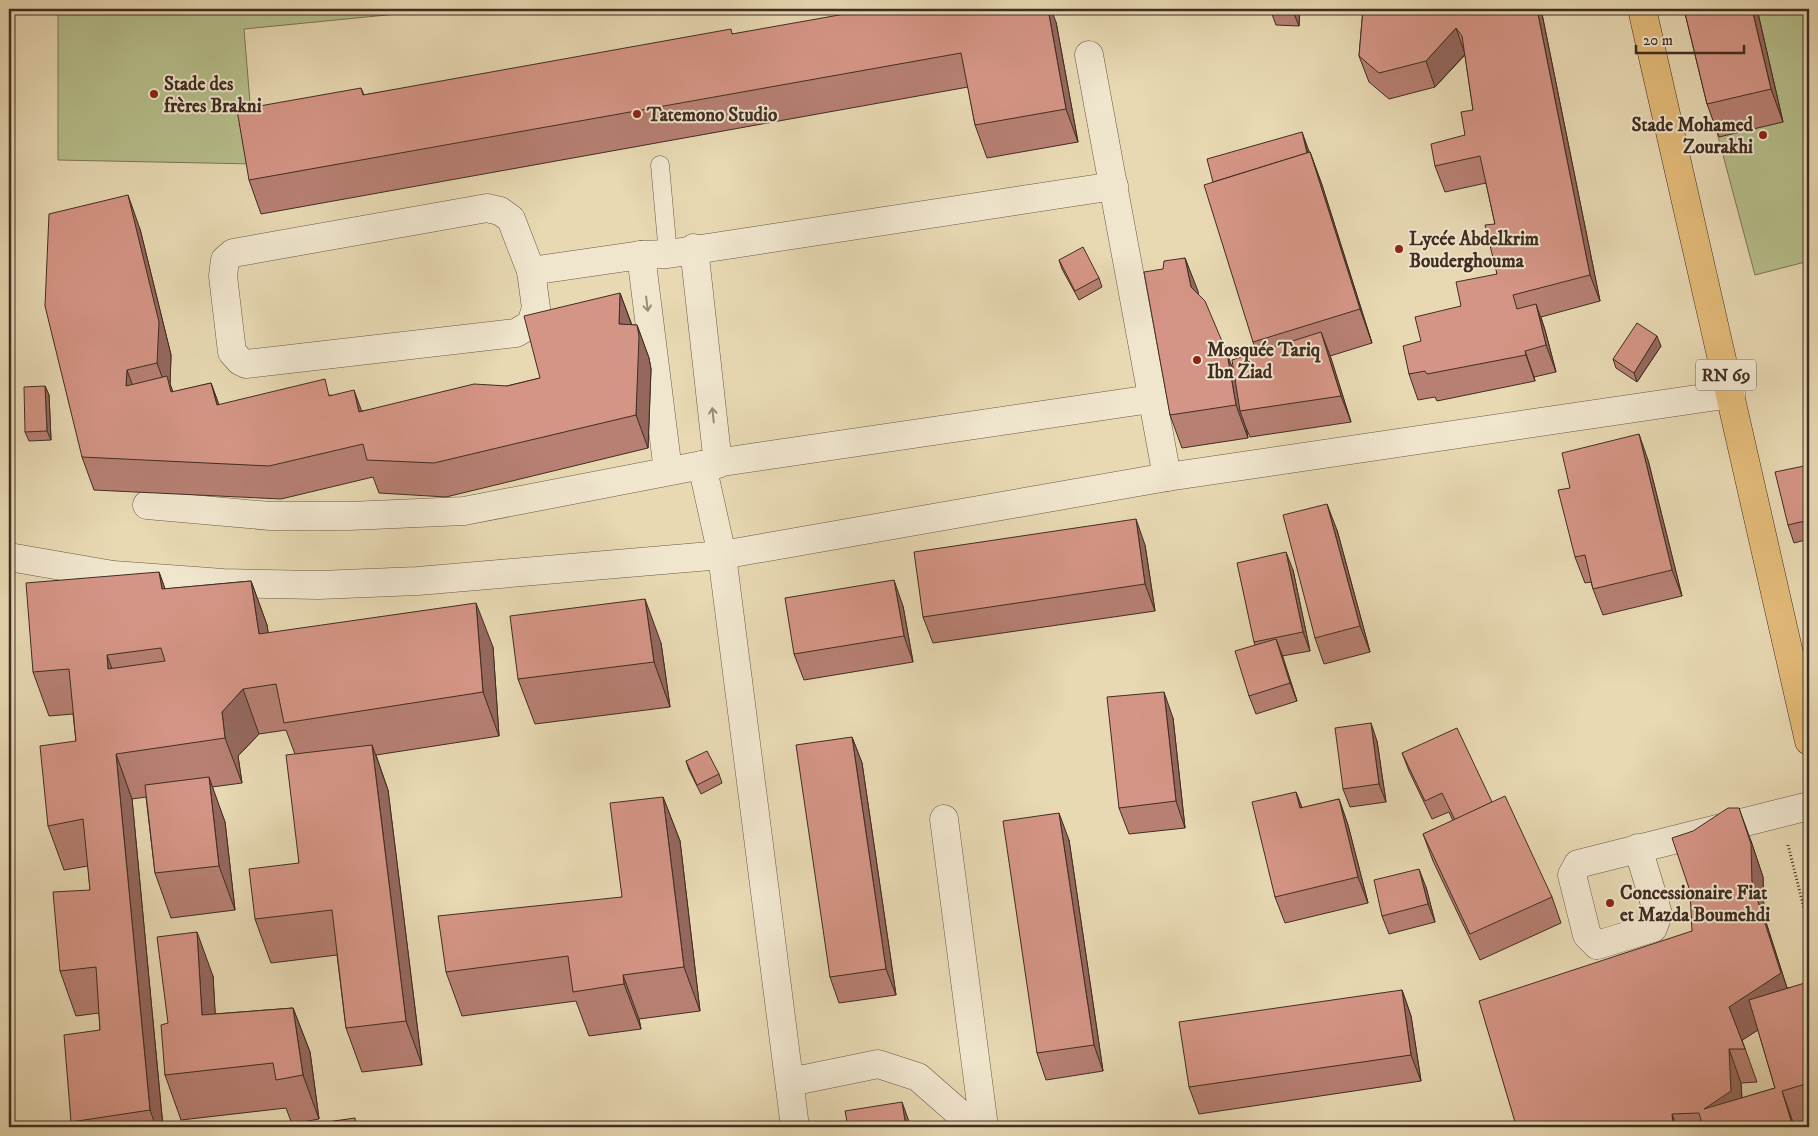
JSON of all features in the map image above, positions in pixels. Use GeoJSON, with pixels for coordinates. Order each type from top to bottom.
{"type":"FeatureCollection","features":[{"type":"Feature","properties":{"kind":"main road","name":"RN 69"},"geometry":{"type":"LineString","coordinates":[[1642,9],[1809,741]]}},
{"type":"Feature","properties":{"kind":"street"},"geometry":{"type":"LineString","coordinates":[[1089,55],[1167,478]]}},
{"type":"Feature","properties":{"kind":"street"},"geometry":{"type":"LineString","coordinates":[[531,270],[681,251],[1114,186]]}},
{"type":"Feature","properties":{"kind":"street"},"geometry":{"type":"LineString","coordinates":[[487,208],[500,211],[511,219],[531,270],[536,308],[531,324],[516,334],[246,364],[240,361],[232,352],[222,276],[225,260],[233,252],[487,208]]}},
{"type":"Feature","properties":{"kind":"street"},"geometry":{"type":"LineString","coordinates":[[681,251],[795,1127]]}},
{"type":"Feature","properties":{"kind":"street"},"geometry":{"type":"LineString","coordinates":[[641,255],[668,471]]}},
{"type":"Feature","properties":{"kind":"street"},"geometry":{"type":"LineString","coordinates":[[9,557],[113,575],[223,582],[319,585],[418,581],[722,555],[1167,478],[1731,394]]}},
{"type":"Feature","properties":{"kind":"street"},"geometry":{"type":"LineString","coordinates":[[146,506],[270,516],[350,516],[464,511],[710,464],[1151,399]]}},
{"type":"Feature","properties":{"kind":"street"},"geometry":{"type":"LineString","coordinates":[[1638,848],[1809,806]]}},
{"type":"Feature","properties":{"kind":"street"},"geometry":{"type":"LineString","coordinates":[[944,818],[984,1127]]}},
{"type":"Feature","properties":{"kind":"street"},"geometry":{"type":"LineString","coordinates":[[790,1082],[878,1064],[918,1077],[974,1127]]}},
{"type":"Feature","properties":{"kind":"lane"},"geometry":{"type":"LineString","coordinates":[[660,165],[681,251]]}},
{"type":"Feature","properties":{"kind":"path"},"geometry":{"type":"LineString","coordinates":[[1780,813],[1809,928]]}},
{"type":"Feature","properties":{"kind":"green space","name":"Stade des frères Brakni"},"geometry":{"type":"Polygon","coordinates":[[[58,9],[448,9],[244,29],[255,164],[58,160],[58,9]]]}},
{"type":"Feature","properties":{"kind":"green space","name":"Stade Mohamed Zourakhi"},"geometry":{"type":"Polygon","coordinates":[[[1684,9],[1809,9],[1809,261],[1755,275],[1684,9]]]}},
{"type":"Feature","properties":{"kind":"building"},"geometry":{"type":"Polygon","coordinates":[[[873,9],[904,9],[905,13],[929,9],[1048,9],[1066,109],[975,125],[961,53],[249,180],[237,110],[361,88],[363,95],[731,29],[732,34],[873,9]]]}},
{"type":"Feature","properties":{"kind":"building"},"geometry":{"type":"Polygon","coordinates":[[[1363,9],[1537,9],[1590,275],[1513,295],[1517,309],[1536,304],[1546,345],[1525,351],[1526,355],[1427,374],[1425,371],[1409,374],[1403,346],[1421,341],[1415,317],[1461,306],[1456,282],[1497,274],[1485,225],[1495,224],[1480,156],[1435,166],[1431,144],[1465,135],[1461,112],[1473,110],[1462,36],[1456,28],[1426,61],[1379,73],[1359,56],[1363,9]]]}},
{"type":"Feature","properties":{"kind":"building"},"geometry":{"type":"Polygon","coordinates":[[[1684,9],[1752,9],[1771,89],[1707,104],[1684,9]]]}},
{"type":"Feature","properties":{"kind":"building"},"geometry":{"type":"Polygon","coordinates":[[[1302,132],[1307,153],[1213,182],[1207,159],[1302,132]]]}},
{"type":"Feature","properties":{"kind":"building"},"geometry":{"type":"Polygon","coordinates":[[[1310,152],[1360,309],[1253,342],[1204,185],[1310,152]]]}},
{"type":"Feature","properties":{"kind":"building"},"geometry":{"type":"Polygon","coordinates":[[[128,195],[159,322],[157,363],[127,370],[126,386],[167,376],[171,392],[211,383],[217,405],[325,379],[329,396],[354,390],[359,412],[474,384],[507,386],[540,378],[524,316],[620,293],[619,324],[637,325],[639,336],[636,415],[434,463],[367,460],[363,444],[269,466],[82,457],[45,306],[49,214],[128,195]]]}},
{"type":"Feature","properties":{"kind":"building"},"geometry":{"type":"Polygon","coordinates":[[[1083,247],[1099,278],[1075,291],[1059,260],[1083,247]]]}},
{"type":"Feature","properties":{"kind":"building","name":"Mosquée Tariq Ibn Ziad"},"geometry":{"type":"Polygon","coordinates":[[[1185,258],[1191,287],[1205,301],[1227,353],[1236,405],[1170,415],[1144,272],[1163,269],[1164,261],[1185,258]]]}},
{"type":"Feature","properties":{"kind":"building"},"geometry":{"type":"Polygon","coordinates":[[[1637,323],[1657,336],[1634,373],[1613,359],[1637,323]]]}},
{"type":"Feature","properties":{"kind":"building"},"geometry":{"type":"Polygon","coordinates":[[[1321,332],[1341,396],[1240,411],[1232,360],[1321,332]]]}},
{"type":"Feature","properties":{"kind":"building"},"geometry":{"type":"Polygon","coordinates":[[[45,386],[47,431],[25,432],[24,387],[45,386]]]}},
{"type":"Feature","properties":{"kind":"building"},"geometry":{"type":"Polygon","coordinates":[[[1639,434],[1672,570],[1593,589],[1585,555],[1575,557],[1558,490],[1570,488],[1562,453],[1639,434]]]}},
{"type":"Feature","properties":{"kind":"building"},"geometry":{"type":"Polygon","coordinates":[[[1809,465],[1809,520],[1788,525],[1775,472],[1809,465]]]}},
{"type":"Feature","properties":{"kind":"building"},"geometry":{"type":"Polygon","coordinates":[[[1327,504],[1360,626],[1315,638],[1283,515],[1327,504]]]}},
{"type":"Feature","properties":{"kind":"building"},"geometry":{"type":"Polygon","coordinates":[[[1136,519],[1145,584],[923,617],[914,552],[1136,519]]]}},
{"type":"Feature","properties":{"kind":"building"},"geometry":{"type":"Polygon","coordinates":[[[1286,552],[1303,632],[1254,642],[1237,563],[1286,552]]]}},
{"type":"Feature","properties":{"kind":"building"},"geometry":{"type":"Polygon","coordinates":[[[159,572],[162,589],[251,581],[259,634],[476,603],[483,692],[284,723],[276,684],[243,689],[222,712],[225,738],[116,754],[150,1110],[71,1122],[64,1035],[100,1030],[96,967],[60,971],[53,892],[90,890],[83,819],[48,826],[40,746],[76,741],[69,669],[33,672],[26,583],[159,572]],[[161,648],[107,655],[108,669],[165,661],[161,648]]]}},
{"type":"Feature","properties":{"kind":"building"},"geometry":{"type":"Polygon","coordinates":[[[894,580],[904,636],[794,654],[785,598],[894,580]]]}},
{"type":"Feature","properties":{"kind":"building"},"geometry":{"type":"Polygon","coordinates":[[[645,599],[654,662],[518,679],[510,616],[645,599]]]}},
{"type":"Feature","properties":{"kind":"building"},"geometry":{"type":"Polygon","coordinates":[[[1276,639],[1290,683],[1249,696],[1235,651],[1276,639]]]}},
{"type":"Feature","properties":{"kind":"building"},"geometry":{"type":"Polygon","coordinates":[[[1164,692],[1176,801],[1119,808],[1107,697],[1164,692]]]}},
{"type":"Feature","properties":{"kind":"building"},"geometry":{"type":"Polygon","coordinates":[[[1371,723],[1379,784],[1343,789],[1335,728],[1371,723]]]}},
{"type":"Feature","properties":{"kind":"building"},"geometry":{"type":"Polygon","coordinates":[[[1457,728],[1492,802],[1455,820],[1442,793],[1425,801],[1402,753],[1457,728]]]}},
{"type":"Feature","properties":{"kind":"building"},"geometry":{"type":"Polygon","coordinates":[[[852,737],[886,969],[830,977],[796,745],[852,737]]]}},
{"type":"Feature","properties":{"kind":"building"},"geometry":{"type":"Polygon","coordinates":[[[372,745],[406,1021],[346,1028],[332,910],[255,919],[249,869],[299,863],[286,755],[372,745]]]}},
{"type":"Feature","properties":{"kind":"building"},"geometry":{"type":"Polygon","coordinates":[[[707,751],[719,774],[697,785],[686,761],[707,751]]]}},
{"type":"Feature","properties":{"kind":"building"},"geometry":{"type":"Polygon","coordinates":[[[209,777],[219,866],[155,873],[145,785],[209,777]]]}},
{"type":"Feature","properties":{"kind":"building"},"geometry":{"type":"Polygon","coordinates":[[[1296,792],[1300,808],[1339,799],[1358,877],[1275,897],[1252,802],[1296,792]]]}},
{"type":"Feature","properties":{"kind":"building"},"geometry":{"type":"Polygon","coordinates":[[[1505,796],[1552,897],[1470,934],[1423,834],[1505,796]]]}},
{"type":"Feature","properties":{"kind":"building"},"geometry":{"type":"Polygon","coordinates":[[[663,797],[684,967],[623,975],[624,984],[573,992],[568,956],[446,972],[438,916],[622,897],[610,803],[663,797]]]}},
{"type":"Feature","properties":{"kind":"building"},"geometry":{"type":"Polygon","coordinates":[[[1728,808],[1739,808],[1751,844],[1752,883],[1781,973],[1729,1007],[1745,1049],[1729,1049],[1731,1091],[1704,1109],[1775,1088],[1749,1000],[1808,982],[1809,1083],[1782,1091],[1793,1127],[1703,1127],[1699,1113],[1672,1114],[1673,1127],[1518,1127],[1479,1001],[1692,931],[1690,891],[1672,838],[1693,831],[1728,808]]]}},
{"type":"Feature","properties":{"kind":"building"},"geometry":{"type":"Polygon","coordinates":[[[1059,813],[1094,1045],[1037,1053],[1003,821],[1059,813]]]}},
{"type":"Feature","properties":{"kind":"building"},"geometry":{"type":"Polygon","coordinates":[[[1419,869],[1428,904],[1382,916],[1374,880],[1419,869]]]}},
{"type":"Feature","properties":{"kind":"building"},"geometry":{"type":"Polygon","coordinates":[[[197,932],[202,1015],[293,1008],[303,1075],[276,1080],[273,1063],[165,1075],[161,1025],[168,1023],[157,937],[197,932]]]}},
{"type":"Feature","properties":{"kind":"building"},"geometry":{"type":"Polygon","coordinates":[[[1402,990],[1411,1055],[1189,1087],[1179,1022],[1402,990]]]}},
{"type":"Feature","properties":{"kind":"building"},"geometry":{"type":"Polygon","coordinates":[[[902,1102],[906,1127],[848,1127],[845,1111],[902,1102]]]}},
{"type":"Feature","properties":{"kind":"building"},"geometry":{"type":"Polygon","coordinates":[[[355,1118],[356,1127],[292,1127],[355,1118]]]}},
{"type":"Feature","properties":{"kind":"place","name":"Stade des frères Brakni"},"geometry":{"type":"Point","coordinates":[154,94]}},
{"type":"Feature","properties":{"kind":"place","name":"Tatemono Studio"},"geometry":{"type":"Point","coordinates":[637,114]}},
{"type":"Feature","properties":{"kind":"place","name":"Stade Mohamed Zourakhi"},"geometry":{"type":"Point","coordinates":[1763,135]}},
{"type":"Feature","properties":{"kind":"place","name":"Lycée Abdelkrim Bouderghouma"},"geometry":{"type":"Point","coordinates":[1399,249]}},
{"type":"Feature","properties":{"kind":"place","name":"Mosquée Tariq Ibn Ziad"},"geometry":{"type":"Point","coordinates":[1197,360]}},
{"type":"Feature","properties":{"kind":"place","name":"Concessionaire Fiat et Mazda Boumehdi"},"geometry":{"type":"Point","coordinates":[1610,903]}}]}
